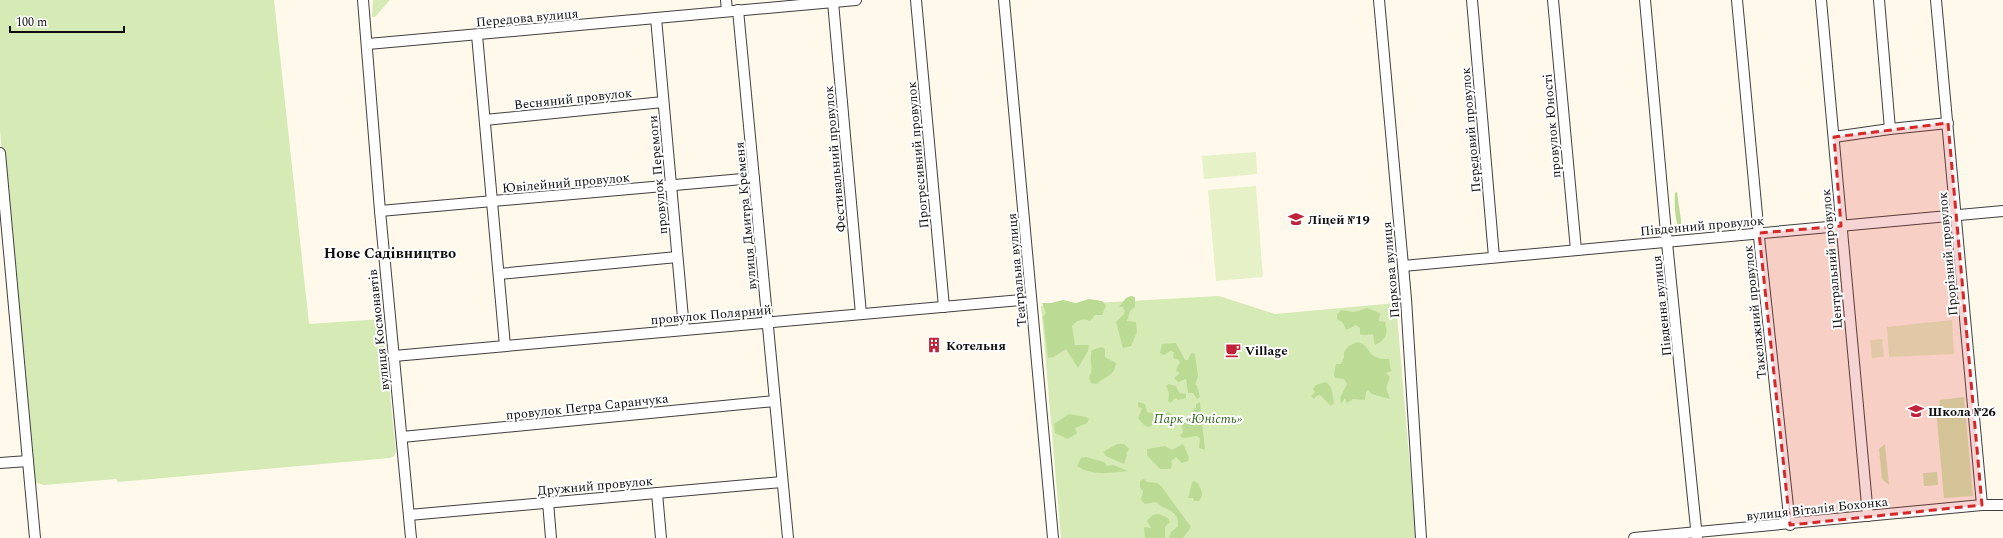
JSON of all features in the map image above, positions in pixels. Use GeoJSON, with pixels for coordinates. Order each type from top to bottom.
{"type":"FeatureCollection","features":[{"type":"Feature","properties":{"kind":"street","name":"вулиця Космонавтів"},"geometry":{"type":"LineString","coordinates":[[363,0],[368,44],[380,212],[411,538]]}},
{"type":"Feature","properties":{"kind":"street"},"geometry":{"type":"LineString","coordinates":[[365,17],[367,0]]}},
{"type":"Feature","properties":{"kind":"street"},"geometry":{"type":"LineString","coordinates":[[726,0],[727,12]]}},
{"type":"Feature","properties":{"kind":"street","name":"Передова вулиця"},"geometry":{"type":"LineString","coordinates":[[368,44],[856,0]]}},
{"type":"Feature","properties":{"kind":"street","name":"Прогресивний провулок"},"geometry":{"type":"LineString","coordinates":[[916,0],[944,307]]}},
{"type":"Feature","properties":{"kind":"street","name":"Театральна вулиця"},"geometry":{"type":"LineString","coordinates":[[1004,0],[1053,538]]}},
{"type":"Feature","properties":{"kind":"street","name":"Паркова вулиця"},"geometry":{"type":"LineString","coordinates":[[1379,0],[1403,266],[1422,538]]}},
{"type":"Feature","properties":{"kind":"street","name":"Передовий провулок"},"geometry":{"type":"LineString","coordinates":[[1472,0],[1494,257]]}},
{"type":"Feature","properties":{"kind":"street","name":"провулок Юності"},"geometry":{"type":"LineString","coordinates":[[1553,0],[1576,250]]}},
{"type":"Feature","properties":{"kind":"street","name":"Південна вулиця"},"geometry":{"type":"LineString","coordinates":[[1645,0],[1667,242],[1697,535]]}},
{"type":"Feature","properties":{"kind":"street","name":"Такелажний провулок"},"geometry":{"type":"LineString","coordinates":[[1737,0],[1759,233],[1790,525]]}},
{"type":"Feature","properties":{"kind":"street","name":"Центральний провулок"},"geometry":{"type":"LineString","coordinates":[[1821,0],[1868,516]]}},
{"type":"Feature","properties":{"kind":"street"},"geometry":{"type":"LineString","coordinates":[[1879,0],[1890,129]]}},
{"type":"Feature","properties":{"kind":"street","name":"Прорізний провулок"},"geometry":{"type":"LineString","coordinates":[[1936,0],[1982,505]]}},
{"type":"Feature","properties":{"kind":"street","name":"Фестивальний провулок"},"geometry":{"type":"LineString","coordinates":[[833,2],[861,314]]}},
{"type":"Feature","properties":{"kind":"street","name":"вулиця Дмитра Кременя"},"geometry":{"type":"LineString","coordinates":[[738,10],[788,538]]}},
{"type":"Feature","properties":{"kind":"street","name":"провулок Перемоги"},"geometry":{"type":"LineString","coordinates":[[656,18],[684,329]]}},
{"type":"Feature","properties":{"kind":"street"},"geometry":{"type":"LineString","coordinates":[[477,35],[505,346]]}},
{"type":"Feature","properties":{"kind":"street","name":"Весняний провулок"},"geometry":{"type":"LineString","coordinates":[[485,120],[663,102]]}},
{"type":"Feature","properties":{"kind":"street"},"geometry":{"type":"LineString","coordinates":[[1834,137],[1890,129],[1948,124]]}},
{"type":"Feature","properties":{"kind":"street"},"geometry":{"type":"LineString","coordinates":[[0,153],[35,538]]}},
{"type":"Feature","properties":{"kind":"street","name":"Ювілейний провулок"},"geometry":{"type":"LineString","coordinates":[[380,212],[754,178]]}},
{"type":"Feature","properties":{"kind":"street","name":"Південний провулок"},"geometry":{"type":"LineString","coordinates":[[1403,266],[2003,211]]}},
{"type":"Feature","properties":{"kind":"street"},"geometry":{"type":"LineString","coordinates":[[499,274],[677,257]]}},
{"type":"Feature","properties":{"kind":"street","name":"провулок Полярний"},"geometry":{"type":"LineString","coordinates":[[394,356],[1031,299]]}},
{"type":"Feature","properties":{"kind":"street","name":"провулок Петра Саранчука"},"geometry":{"type":"LineString","coordinates":[[402,437],[775,401]]}},
{"type":"Feature","properties":{"kind":"street"},"geometry":{"type":"LineString","coordinates":[[0,463],[28,460]]}},
{"type":"Feature","properties":{"kind":"street","name":"Дружний провулок"},"geometry":{"type":"LineString","coordinates":[[409,514],[782,482]]}},
{"type":"Feature","properties":{"kind":"street"},"geometry":{"type":"LineString","coordinates":[[657,493],[661,538]]}},
{"type":"Feature","properties":{"kind":"street"},"geometry":{"type":"LineString","coordinates":[[548,502],[551,538]]}},
{"type":"Feature","properties":{"kind":"street","name":"вулиця Віталія Бохонка"},"geometry":{"type":"LineString","coordinates":[[1634,538],[1697,535],[1868,516],[1982,505],[2003,505]]}},
{"type":"Feature","properties":{"kind":"highlighted area"},"geometry":{"type":"Polygon","coordinates":[[[1948,123],[1982,505],[1790,525],[1759,233],[1841,226],[1834,137],[1948,123]]]}},
{"type":"Feature","properties":{"kind":"green space"},"geometry":{"type":"Polygon","coordinates":[[[0,0],[274,0],[309,324],[382,319],[396,452],[394,456],[390,458],[118,482],[116,479],[44,485],[33,482],[0,131],[0,0]]]}},
{"type":"Feature","properties":{"kind":"green space"},"geometry":{"type":"Polygon","coordinates":[[[373,0],[390,0],[375,17],[372,17],[373,0]]]}},
{"type":"Feature","properties":{"kind":"green space"},"geometry":{"type":"Polygon","coordinates":[[[1256,152],[1257,174],[1204,179],[1202,156],[1256,152]]]}},
{"type":"Feature","properties":{"kind":"green space"},"geometry":{"type":"Polygon","coordinates":[[[1256,186],[1263,277],[1216,281],[1208,190],[1256,186]]]}},
{"type":"Feature","properties":{"kind":"green space"},"geometry":{"type":"Polygon","coordinates":[[[1677,192],[1681,231],[1677,224],[1675,214],[1675,193],[1677,192]]]}},
{"type":"Feature","properties":{"kind":"green space"},"geometry":{"type":"Polygon","coordinates":[[[1131,296],[1135,297],[1135,307],[1130,311],[1127,321],[1136,322],[1137,332],[1131,346],[1123,348],[1116,322],[1125,311],[1123,307],[1119,307],[1126,298],[1131,296]]]}},
{"type":"Feature","properties":{"kind":"green space","name":"Парк «Юність»"},"geometry":{"type":"Polygon","coordinates":[[[1219,296],[1275,314],[1396,303],[1416,538],[1061,538],[1041,306],[1219,296]]]}},
{"type":"Feature","properties":{"kind":"green space"},"geometry":{"type":"Polygon","coordinates":[[[1089,299],[1102,301],[1106,305],[1102,315],[1095,315],[1090,321],[1080,320],[1072,326],[1075,345],[1089,345],[1088,351],[1078,368],[1066,349],[1054,357],[1048,358],[1043,317],[1046,313],[1042,303],[1051,303],[1063,300],[1076,303],[1089,299]]]}},
{"type":"Feature","properties":{"kind":"green space"},"geometry":{"type":"Polygon","coordinates":[[[1367,308],[1380,313],[1379,321],[1385,322],[1386,326],[1386,336],[1382,341],[1375,345],[1373,334],[1360,334],[1360,328],[1356,325],[1346,330],[1343,323],[1337,319],[1337,315],[1341,310],[1354,312],[1367,308]]]}},
{"type":"Feature","properties":{"kind":"green space"},"geometry":{"type":"Polygon","coordinates":[[[1952,320],[1954,354],[1889,357],[1887,327],[1952,320]]]}},
{"type":"Feature","properties":{"kind":"green space"},"geometry":{"type":"Polygon","coordinates":[[[1882,339],[1884,357],[1872,358],[1870,340],[1882,339]]]}},
{"type":"Feature","properties":{"kind":"green space"},"geometry":{"type":"Polygon","coordinates":[[[1357,342],[1364,345],[1373,355],[1379,358],[1389,359],[1391,371],[1386,373],[1390,377],[1386,388],[1390,399],[1372,394],[1368,390],[1366,392],[1365,400],[1353,399],[1347,403],[1345,398],[1341,404],[1340,398],[1347,384],[1344,379],[1335,378],[1334,374],[1336,364],[1341,364],[1344,357],[1344,352],[1349,346],[1357,342]]]}},
{"type":"Feature","properties":{"kind":"green space"},"geometry":{"type":"Polygon","coordinates":[[[1176,343],[1185,360],[1188,360],[1191,353],[1195,354],[1198,377],[1195,384],[1200,397],[1197,399],[1193,393],[1188,393],[1186,379],[1178,382],[1174,378],[1180,373],[1176,371],[1180,363],[1179,360],[1173,358],[1174,352],[1170,351],[1164,355],[1160,353],[1162,344],[1176,343]]]}},
{"type":"Feature","properties":{"kind":"green space"},"geometry":{"type":"Polygon","coordinates":[[[1101,347],[1105,349],[1105,357],[1116,363],[1114,371],[1097,384],[1091,383],[1089,377],[1091,374],[1091,353],[1092,350],[1101,347]]]}},
{"type":"Feature","properties":{"kind":"green space"},"geometry":{"type":"Polygon","coordinates":[[[1325,382],[1330,386],[1332,391],[1334,403],[1331,406],[1320,395],[1316,396],[1314,399],[1311,396],[1315,392],[1313,389],[1316,385],[1325,382]]]}},
{"type":"Feature","properties":{"kind":"green space"},"geometry":{"type":"Polygon","coordinates":[[[1169,384],[1176,386],[1179,393],[1186,394],[1186,398],[1178,400],[1176,398],[1170,403],[1168,401],[1169,393],[1166,386],[1169,384]]]}},
{"type":"Feature","properties":{"kind":"green space"},"geometry":{"type":"Polygon","coordinates":[[[1964,397],[1973,496],[1944,498],[1936,409],[1939,409],[1940,400],[1964,397]]]}},
{"type":"Feature","properties":{"kind":"green space"},"geometry":{"type":"Polygon","coordinates":[[[1138,402],[1145,404],[1147,412],[1153,413],[1155,416],[1162,416],[1168,412],[1177,417],[1177,423],[1172,426],[1162,421],[1148,427],[1144,425],[1138,418],[1142,408],[1138,407],[1138,402]]]}},
{"type":"Feature","properties":{"kind":"green space"},"geometry":{"type":"Polygon","coordinates":[[[1200,402],[1205,450],[1199,448],[1200,438],[1197,436],[1183,438],[1180,436],[1183,432],[1183,423],[1189,422],[1193,410],[1196,408],[1196,404],[1200,402]]]}},
{"type":"Feature","properties":{"kind":"green space"},"geometry":{"type":"Polygon","coordinates":[[[1069,414],[1086,417],[1089,419],[1087,423],[1075,428],[1077,433],[1068,439],[1055,433],[1054,424],[1069,414]]]}},
{"type":"Feature","properties":{"kind":"green space"},"geometry":{"type":"Polygon","coordinates":[[[1117,444],[1124,444],[1129,449],[1126,454],[1124,464],[1106,456],[1103,452],[1117,444]]]}},
{"type":"Feature","properties":{"kind":"green space"},"geometry":{"type":"Polygon","coordinates":[[[1183,444],[1189,457],[1188,461],[1182,463],[1176,457],[1171,461],[1171,469],[1160,469],[1147,455],[1147,449],[1165,446],[1172,450],[1183,444]]]}},
{"type":"Feature","properties":{"kind":"green space"},"geometry":{"type":"Polygon","coordinates":[[[1885,444],[1889,485],[1882,479],[1879,449],[1885,444]]]}},
{"type":"Feature","properties":{"kind":"green space"},"geometry":{"type":"Polygon","coordinates":[[[1086,457],[1104,462],[1107,466],[1113,465],[1128,471],[1095,473],[1077,466],[1081,458],[1086,457]]]}},
{"type":"Feature","properties":{"kind":"green space"},"geometry":{"type":"Polygon","coordinates":[[[1937,472],[1938,485],[1924,486],[1923,473],[1937,472]]]}},
{"type":"Feature","properties":{"kind":"green space"},"geometry":{"type":"Polygon","coordinates":[[[1144,479],[1147,482],[1157,483],[1161,486],[1191,527],[1183,538],[1169,538],[1171,532],[1178,526],[1178,520],[1174,513],[1156,502],[1145,504],[1141,500],[1143,491],[1140,487],[1140,481],[1144,479]]]}},
{"type":"Feature","properties":{"kind":"green space"},"geometry":{"type":"Polygon","coordinates":[[[1193,481],[1198,483],[1202,492],[1202,496],[1199,501],[1194,501],[1193,498],[1188,498],[1193,481]]]}},
{"type":"Feature","properties":{"kind":"green space"},"geometry":{"type":"Polygon","coordinates":[[[1159,514],[1168,518],[1170,522],[1165,527],[1165,538],[1145,538],[1144,527],[1151,528],[1147,521],[1153,515],[1159,514]]]}},
{"type":"Feature","properties":{"kind":"place","name":"Ліцей №19"},"geometry":{"type":"Point","coordinates":[1296,219]}},
{"type":"Feature","properties":{"kind":"place","name":"Котельня"},"geometry":{"type":"Point","coordinates":[934,345]}},
{"type":"Feature","properties":{"kind":"place","name":"Village"},"geometry":{"type":"Point","coordinates":[1233,350]}},
{"type":"Feature","properties":{"kind":"place","name":"Школа №26"},"geometry":{"type":"Point","coordinates":[1916,411]}},
{"type":"Feature","properties":{"kind":"district","name":"Нове Садівництво"},"geometry":{"type":"Point","coordinates":[390,253]}}]}
